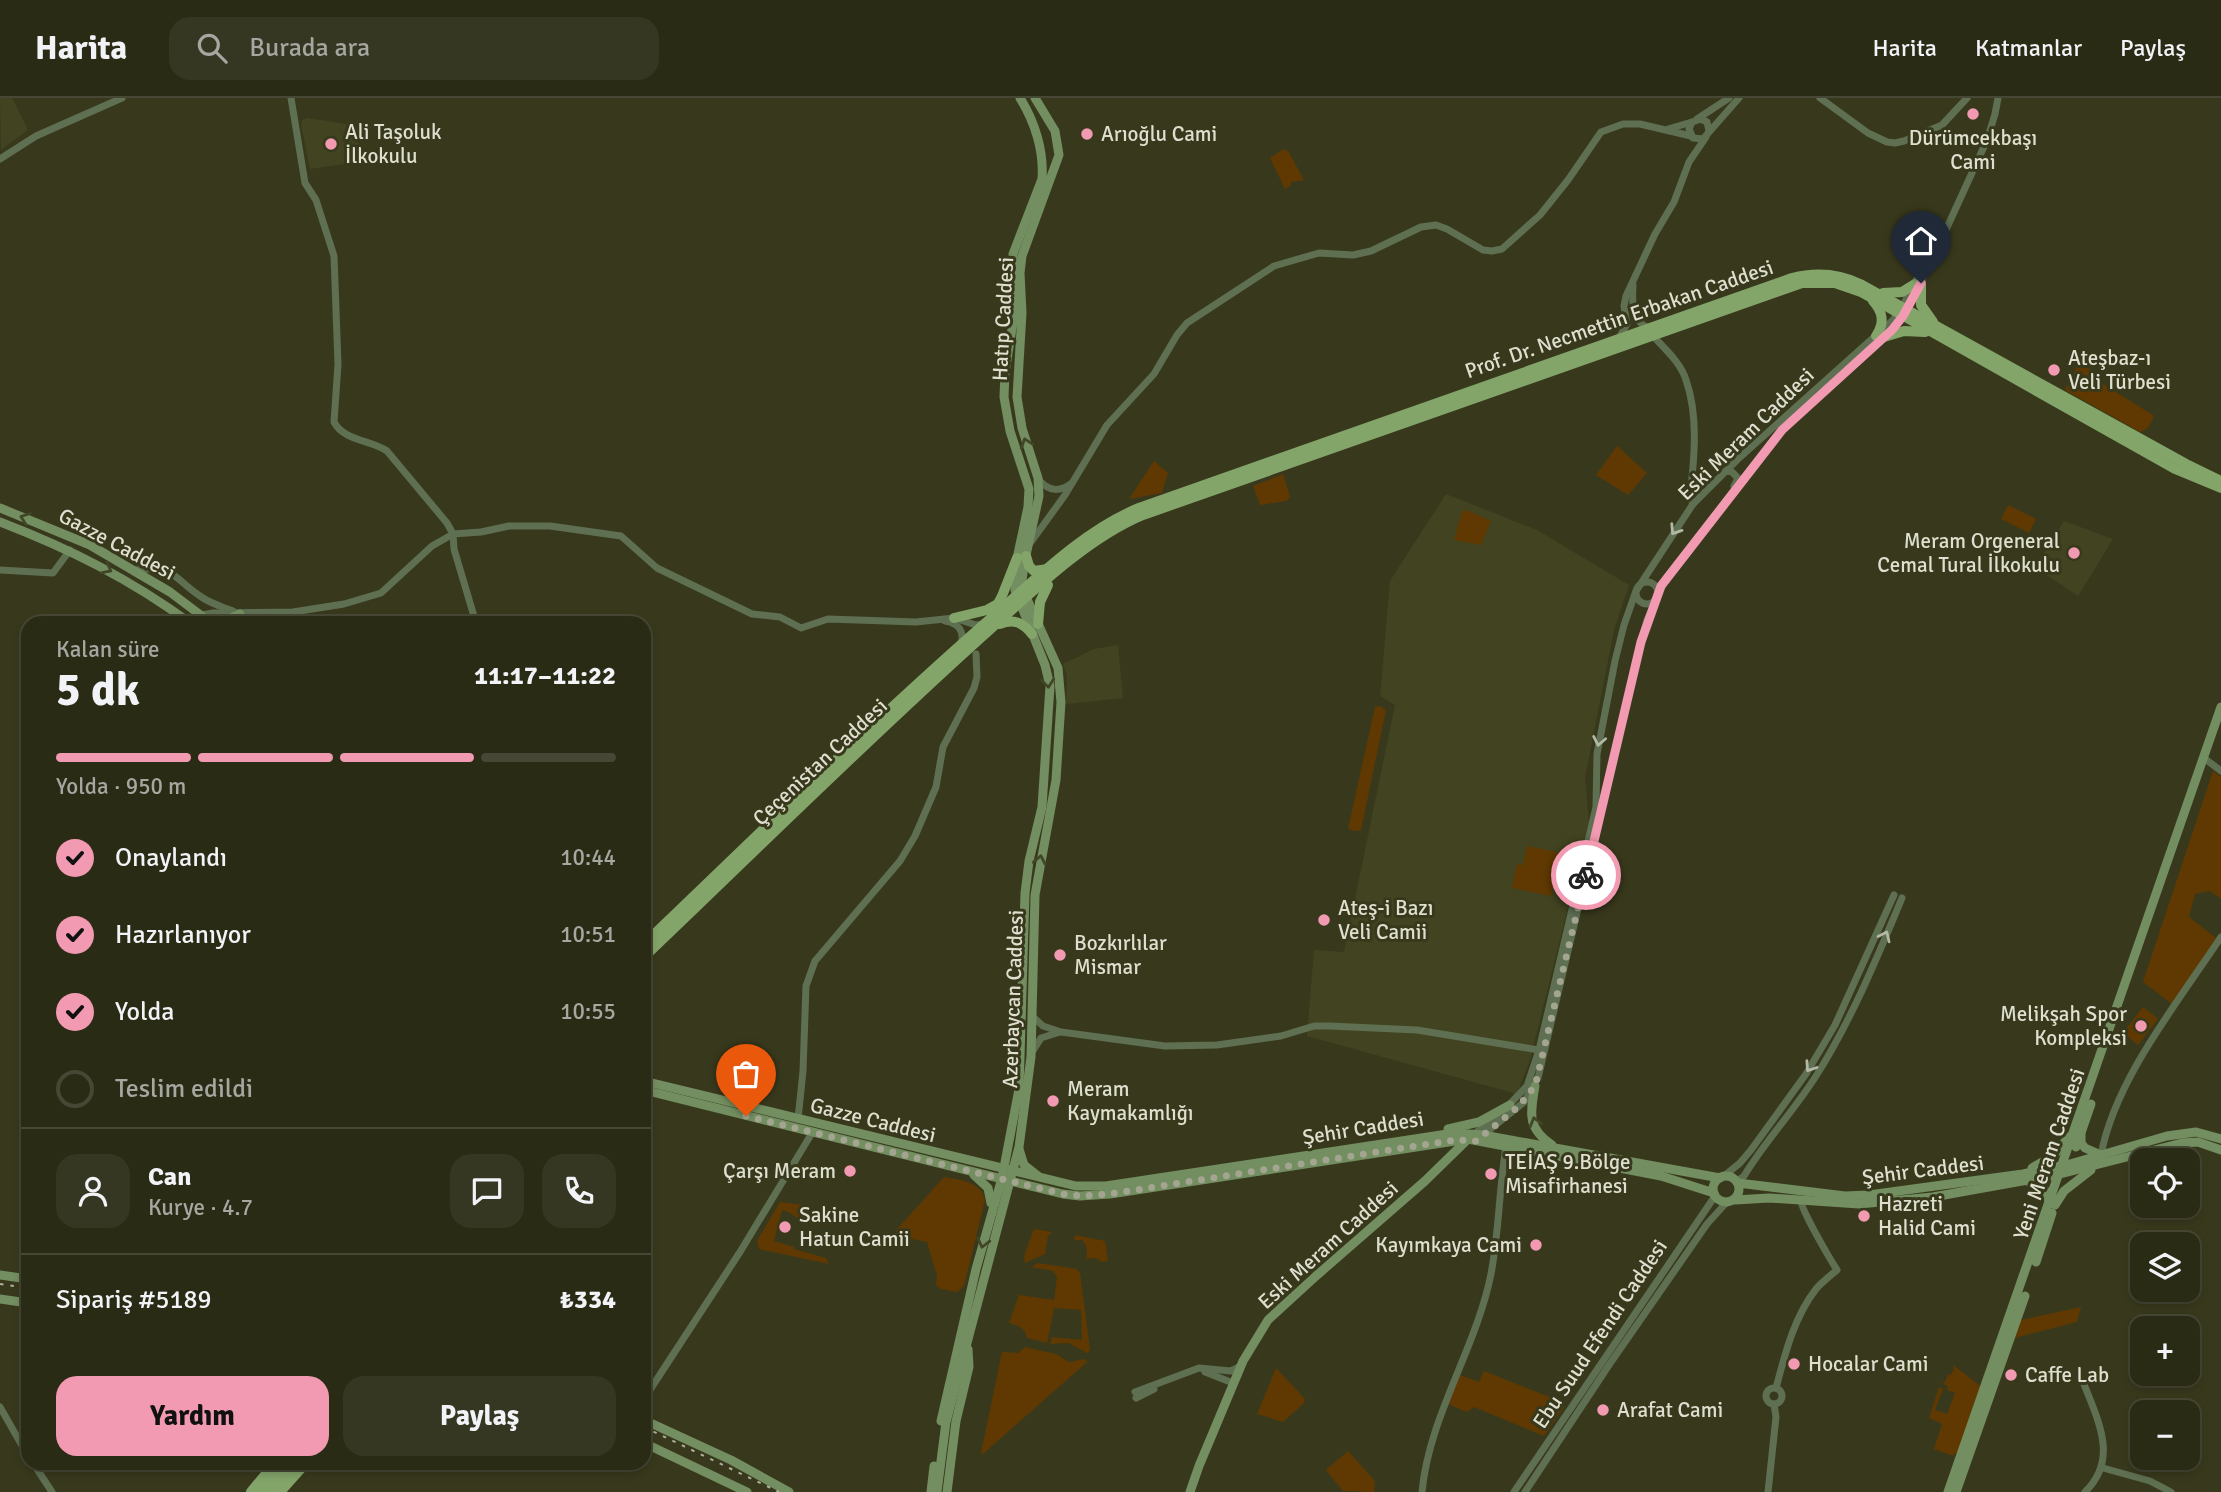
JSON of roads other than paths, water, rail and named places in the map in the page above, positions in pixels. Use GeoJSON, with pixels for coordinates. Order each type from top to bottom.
{"type":"FeatureCollection","features":[{"type":"Feature","properties":{"kind":"main road","name":"Hatıp Caddesi"},"geometry":{"type":"LineString","coordinates":[[1020,98],[1034,125],[1041,150],[1042,179],[1013,254],[1014,316],[1004,397],[1010,431],[1028,480],[1033,508]]}},
{"type":"Feature","properties":{"kind":"main road","name":"Hatıp Caddesi"},"geometry":{"type":"LineString","coordinates":[[1033,508],[1038,478],[1021,428],[1017,397],[1022,313],[1020,273],[1027,238],[1058,160],[1058,142],[1035,98]]}},
{"type":"Feature","properties":{"kind":"main road"},"geometry":{"type":"LineString","coordinates":[[1034,125],[1044,127],[1047,117]]}},
{"type":"Feature","properties":{"kind":"main road"},"geometry":{"type":"LineString","coordinates":[[1058,142],[1048,140],[1041,150],[1046,158],[1058,160]]}},
{"type":"Feature","properties":{"kind":"main road","name":"Prof. Dr. Necmettin Erbakan Caddesi"},"geometry":{"type":"LineString","coordinates":[[1051,572],[1107,533],[1143,515],[1804,275],[1840,276],[1874,291],[1903,312]]}},
{"type":"Feature","properties":{"kind":"main road","name":"Prof. Dr. Necmettin Erbakan Caddesi"},"geometry":{"type":"LineString","coordinates":[[1021,598],[1096,530],[1139,508],[1616,340],[1652,332],[1802,283],[1835,283],[1903,312],[2175,469],[2221,488]]}},
{"type":"Feature","properties":{"kind":"main road"},"geometry":{"type":"LineString","coordinates":[[1874,291],[1894,294],[1918,284],[1923,309],[1938,332]]}},
{"type":"Feature","properties":{"kind":"main road"},"geometry":{"type":"LineString","coordinates":[[1861,292],[1876,304],[1881,314],[1880,336],[1908,330],[1938,332]]}},
{"type":"Feature","properties":{"kind":"main road","name":"Prof. Dr. Necmettin Erbakan Caddesi"},"geometry":{"type":"LineString","coordinates":[[1938,332],[2221,481]]}},
{"type":"Feature","properties":{"kind":"main road","name":"Gazze Caddesi"},"geometry":{"type":"LineString","coordinates":[[0,508],[90,545],[135,570],[202,615]]}},
{"type":"Feature","properties":{"kind":"main road","name":"Azerbaycan Caddesi"},"geometry":{"type":"LineString","coordinates":[[931,1492],[944,1401],[991,1213],[1019,1147],[1031,1057],[1035,895],[1040,855],[1053,802],[1061,702],[1058,668],[1035,629],[1014,583],[1024,554],[1033,508]]}},
{"type":"Feature","properties":{"kind":"main road","name":"Azerbaycan Caddesi"},"geometry":{"type":"LineString","coordinates":[[1024,554],[1033,508]]}},
{"type":"Feature","properties":{"kind":"main road","name":"Gazze Caddesi"},"geometry":{"type":"LineString","coordinates":[[0,522],[71,550],[118,575],[180,616]]}},
{"type":"Feature","properties":{"kind":"main road"},"geometry":{"type":"LineString","coordinates":[[989,625],[1016,621],[1035,629],[1041,598],[1051,572],[1034,571],[1028,566],[1024,554]]}},
{"type":"Feature","properties":{"kind":"main road"},"geometry":{"type":"LineString","coordinates":[[989,625],[1024,554]]}},
{"type":"Feature","properties":{"kind":"main road","name":"Çeçenistan Caddesi"},"geometry":{"type":"LineString","coordinates":[[651,950],[989,625],[1021,598]]}},
{"type":"Feature","properties":{"kind":"main road"},"geometry":{"type":"LineString","coordinates":[[954,618],[987,610],[998,603]]}},
{"type":"Feature","properties":{"kind":"main road"},"geometry":{"type":"LineString","coordinates":[[235,616],[240,614]]}},
{"type":"Feature","properties":{"kind":"main road","name":"Çeçenistan Caddesi"},"geometry":{"type":"LineString","coordinates":[[651,937],[810,783],[959,647],[989,625]]}},
{"type":"Feature","properties":{"kind":"main road","name":"Azerbaycan Caddesi"},"geometry":{"type":"LineString","coordinates":[[937,1492],[946,1422],[1003,1206],[1019,1089],[1025,893],[1043,793],[1050,686],[1035,629]]}},
{"type":"Feature","properties":{"kind":"main road","name":"Yeni Meram Caddesi"},"geometry":{"type":"LineString","coordinates":[[1948,1492],[2065,1169],[2206,760],[2221,707]]}},
{"type":"Feature","properties":{"kind":"main road","name":"Yeni Meram Caddesi"},"geometry":{"type":"LineString","coordinates":[[2206,760],[2221,726]]}},
{"type":"Feature","properties":{"kind":"main road","name":"Gazze Caddesi"},"geometry":{"type":"LineString","coordinates":[[651,1084],[798,1119],[1007,1175]]}},
{"type":"Feature","properties":{"kind":"main road"},"geometry":{"type":"LineString","coordinates":[[1535,1086],[1531,1114],[1534,1126],[1543,1138],[1557,1148]]}},
{"type":"Feature","properties":{"kind":"main road","name":"Gazze Caddesi"},"geometry":{"type":"LineString","coordinates":[[651,1092],[960,1168],[1007,1175]]}},
{"type":"Feature","properties":{"kind":"main road"},"geometry":{"type":"LineString","coordinates":[[1423,1141],[1479,1122],[1510,1105]]}},
{"type":"Feature","properties":{"kind":"main road"},"geometry":{"type":"LineString","coordinates":[[2079,1128],[2081,1143],[2101,1160],[2182,1143],[2198,1142],[2221,1150]]}},
{"type":"Feature","properties":{"kind":"main road"},"geometry":{"type":"LineString","coordinates":[[2079,1128],[2054,1154],[2024,1177],[2044,1188],[2052,1204],[2074,1181],[2101,1160],[2167,1136],[2196,1132],[2221,1139]]}},
{"type":"Feature","properties":{"kind":"main road","name":"Şehir Caddesi"},"geometry":{"type":"LineString","coordinates":[[1007,1175],[1076,1186],[1106,1186],[1423,1141],[1475,1137],[1557,1148],[1722,1177]]}},
{"type":"Feature","properties":{"kind":"main road","name":"Şehir Caddesi"},"geometry":{"type":"LineString","coordinates":[[1475,1137],[1506,1147],[1661,1176],[1714,1195]]}},
{"type":"Feature","properties":{"kind":"main road","name":"Eski Meram Caddesi"},"geometry":{"type":"LineString","coordinates":[[1425,1181],[1440,1165],[1475,1137]]}},
{"type":"Feature","properties":{"kind":"main road","name":"Eski Meram Caddesi"},"geometry":{"type":"LineString","coordinates":[[1190,1492],[1233,1383],[1268,1320],[1475,1137]]}},
{"type":"Feature","properties":{"kind":"main road"},"geometry":{"type":"LineString","coordinates":[[1423,1141],[1441,1152],[1440,1165]]}},
{"type":"Feature","properties":{"kind":"main road","name":"Şehir Caddesi"},"geometry":{"type":"LineString","coordinates":[[1007,1175],[1063,1194],[1097,1196],[1423,1141]]}},
{"type":"Feature","properties":{"kind":"main road"},"geometry":{"type":"LineString","coordinates":[[1019,1147],[1024,1165],[1045,1180]]}},
{"type":"Feature","properties":{"kind":"main road","name":"Şehir Caddesi"},"geometry":{"type":"LineString","coordinates":[[1730,1201],[1801,1199],[1859,1204],[1933,1196],[2101,1160]]}},
{"type":"Feature","properties":{"kind":"main road"},"geometry":{"type":"LineString","coordinates":[[960,1168],[986,1184],[990,1193],[991,1213]]}},
{"type":"Feature","properties":{"kind":"main road"},"geometry":{"type":"LineString","coordinates":[[1722,1177],[1733,1178],[1737,1182],[1739,1192],[1730,1201],[1714,1195],[1714,1184],[1722,1177]]}},
{"type":"Feature","properties":{"kind":"main road","name":"Şehir Caddesi"},"geometry":{"type":"LineString","coordinates":[[1737,1182],[1804,1192],[1856,1196],[2024,1177]]}},
{"type":"Feature","properties":{"kind":"main road"},"geometry":{"type":"LineString","coordinates":[[1003,1206],[1012,1191],[1034,1186]]}},
{"type":"Feature","properties":{"kind":"main road","name":"Yeni Meram Caddesi"},"geometry":{"type":"LineString","coordinates":[[1955,1492],[1985,1414],[2052,1204]]}},
{"type":"Feature","properties":{"kind":"main road"},"geometry":{"type":"LineString","coordinates":[[0,1275],[21,1278]]}},
{"type":"Feature","properties":{"kind":"main road"},"geometry":{"type":"LineString","coordinates":[[0,1300],[21,1302]]}},
{"type":"Feature","properties":{"kind":"main road"},"geometry":{"type":"LineString","coordinates":[[947,1492],[956,1421],[969,1367],[967,1336]]}},
{"type":"Feature","properties":{"kind":"main road"},"geometry":{"type":"LineString","coordinates":[[651,1423],[789,1492]]}},
{"type":"Feature","properties":{"kind":"main road"},"geometry":{"type":"LineString","coordinates":[[651,1446],[747,1492]]}},
{"type":"Feature","properties":{"kind":"main road"},"geometry":{"type":"LineString","coordinates":[[251,1492],[269,1470]]}},
{"type":"Feature","properties":{"kind":"main road"},"geometry":{"type":"LineString","coordinates":[[261,1492],[281,1470]]}},
{"type":"Feature","properties":{"kind":"main road"},"geometry":{"type":"LineString","coordinates":[[270,1492],[290,1470]]}},
{"type":"Feature","properties":{"kind":"main road"},"geometry":{"type":"LineString","coordinates":[[280,1492],[300,1470]]}},
{"type":"Feature","properties":{"kind":"main road"},"geometry":{"type":"LineString","coordinates":[[924,1492],[933,1475]]}},
{"type":"Feature","properties":{"kind":"street"},"geometry":{"type":"LineString","coordinates":[[0,159],[36,136],[122,98]]}},
{"type":"Feature","properties":{"kind":"street"},"geometry":{"type":"LineString","coordinates":[[291,98],[305,183],[316,200],[334,256],[338,364],[334,422],[342,433],[378,445],[387,451],[436,508],[453,534],[454,548],[474,616]]}},
{"type":"Feature","properties":{"kind":"street"},"geometry":{"type":"LineString","coordinates":[[1689,162],[1689,129],[1693,121],[1729,98]]}},
{"type":"Feature","properties":{"kind":"street"},"geometry":{"type":"LineString","coordinates":[[1024,554],[1073,482],[1107,425],[1154,374],[1187,323],[1266,271],[1290,260],[1319,253],[1353,255],[1371,251],[1421,227],[1436,225],[1483,250],[1502,249],[1540,215],[1601,132],[1623,124],[1640,124],[1700,140],[1740,98]]}},
{"type":"Feature","properties":{"kind":"street"},"geometry":{"type":"LineString","coordinates":[[1820,98],[1868,133],[1895,143],[1942,125],[1967,98]]}},
{"type":"Feature","properties":{"kind":"street","name":"Eski Meram Caddesi"},"geometry":{"type":"LineString","coordinates":[[1475,1137],[1518,1107],[1535,1086],[1641,642],[1666,578],[1790,421],[1903,312],[1987,140],[1996,114],[1998,98]]}},
{"type":"Feature","properties":{"kind":"street"},"geometry":{"type":"LineString","coordinates":[[1616,340],[1627,324],[1625,301],[1655,234],[1678,194],[1689,162],[1707,134],[1708,125],[1704,120],[1693,121],[1664,130]]}},
{"type":"Feature","properties":{"kind":"street"},"geometry":{"type":"LineString","coordinates":[[1633,285],[1637,320],[1652,332],[1686,378],[1693,419],[1695,454],[1690,498],[1693,504]]}},
{"type":"Feature","properties":{"kind":"street","name":"Eski Meram Caddesi"},"geometry":{"type":"LineString","coordinates":[[1475,1137],[1527,1086],[1539,1050],[1595,807],[1597,754],[1623,625],[1636,591],[1693,504],[1726,471],[1880,336]]}},
{"type":"Feature","properties":{"kind":"street"},"geometry":{"type":"LineString","coordinates":[[1703,529],[1737,482],[1735,474],[1726,471]]}},
{"type":"Feature","properties":{"kind":"street"},"geometry":{"type":"LineString","coordinates":[[1038,478],[1046,487],[1054,490],[1062,489],[1073,482]]}},
{"type":"Feature","properties":{"kind":"street"},"geometry":{"type":"LineString","coordinates":[[202,615],[293,612],[344,604],[381,593],[432,546],[453,534],[509,526],[551,526],[621,536],[657,568],[752,614],[780,617],[801,628],[828,619],[916,622],[954,618],[976,625],[989,625]]}},
{"type":"Feature","properties":{"kind":"street"},"geometry":{"type":"LineString","coordinates":[[0,570],[53,573],[71,550]]}},
{"type":"Feature","properties":{"kind":"street"},"geometry":{"type":"LineString","coordinates":[[135,570],[166,570],[178,576],[201,597],[240,614]]}},
{"type":"Feature","properties":{"kind":"street"},"geometry":{"type":"LineString","coordinates":[[941,620],[952,622],[961,629],[962,640],[959,647]]}},
{"type":"Feature","properties":{"kind":"street"},"geometry":{"type":"LineString","coordinates":[[798,1119],[803,1071],[806,986],[816,961],[900,861],[915,836],[936,787],[943,747],[974,688],[977,677],[975,654]]}},
{"type":"Feature","properties":{"kind":"street"},"geometry":{"type":"LineString","coordinates":[[2206,760],[2221,771]]}},
{"type":"Feature","properties":{"kind":"street"},"geometry":{"type":"LineString","coordinates":[[1722,1177],[1751,1150],[1820,1053],[1894,895]]}},
{"type":"Feature","properties":{"kind":"street"},"geometry":{"type":"LineString","coordinates":[[1737,1182],[1744,1176],[1827,1057],[1902,898]]}},
{"type":"Feature","properties":{"kind":"street"},"geometry":{"type":"LineString","coordinates":[[2101,1160],[2104,1140],[2130,1077],[2172,1008],[2221,937]]}},
{"type":"Feature","properties":{"kind":"street"},"geometry":{"type":"LineString","coordinates":[[1031,1013],[1038,1023],[1060,1032],[1125,1042],[1188,1047],[1281,1036],[1314,1026],[1330,1026],[1417,1030],[1539,1050]]}},
{"type":"Feature","properties":{"kind":"street"},"geometry":{"type":"LineString","coordinates":[[1031,1057],[1041,1038],[1060,1032]]}},
{"type":"Feature","properties":{"kind":"street"},"geometry":{"type":"LineString","coordinates":[[651,1388],[740,1252],[812,1133]]}},
{"type":"Feature","properties":{"kind":"street"},"geometry":{"type":"LineString","coordinates":[[1422,1492],[1429,1450],[1466,1356],[1491,1275],[1506,1147]]}},
{"type":"Feature","properties":{"kind":"street","name":"Ebu Suud Efendi Caddesi"},"geometry":{"type":"LineString","coordinates":[[1514,1492],[1714,1195]]}},
{"type":"Feature","properties":{"kind":"street"},"geometry":{"type":"LineString","coordinates":[[1768,1492],[1776,1417],[1774,1404],[1781,1401],[1783,1396],[1776,1388],[1789,1339],[1816,1289],[1837,1270],[1802,1209],[1801,1199]]}},
{"type":"Feature","properties":{"kind":"street","name":"Ebu Suud Efendi Caddesi"},"geometry":{"type":"LineString","coordinates":[[1525,1492],[1707,1224],[1730,1201]]}},
{"type":"Feature","properties":{"kind":"street"},"geometry":{"type":"LineString","coordinates":[[1233,1383],[1198,1372],[1135,1395],[1199,1368],[1231,1371],[1241,1366]]}},
{"type":"Feature","properties":{"kind":"street"},"geometry":{"type":"LineString","coordinates":[[2084,1384],[2103,1438],[2103,1468],[2095,1483],[2085,1492]]}},
{"type":"Feature","properties":{"kind":"street"},"geometry":{"type":"LineString","coordinates":[[0,1407],[21,1444]]}},
{"type":"Feature","properties":{"kind":"street"},"geometry":{"type":"LineString","coordinates":[[2103,1468],[2150,1481],[2171,1492]]}},
{"type":"Feature","properties":{"kind":"street"},"geometry":{"type":"LineString","coordinates":[[38,1470],[52,1492]]}},
{"type":"Feature","properties":{"kind":"railway"},"geometry":{"type":"LineString","coordinates":[[0,1284],[21,1287]]}},
{"type":"Feature","properties":{"kind":"railway"},"geometry":{"type":"LineString","coordinates":[[651,1430],[779,1492]]}},
{"type":"Feature","properties":{"kind":"place","name":"Dürümcekbaşı Cami"},"geometry":{"type":"Point","coordinates":[1973,114]}},
{"type":"Feature","properties":{"kind":"place","name":"Arıoğlu Cami"},"geometry":{"type":"Point","coordinates":[1087,134]}},
{"type":"Feature","properties":{"kind":"place","name":"Ali Taşoluk İlkokulu"},"geometry":{"type":"Point","coordinates":[331,144]}},
{"type":"Feature","properties":{"kind":"place","name":"Ateşbaz-ı Veli Türbesi"},"geometry":{"type":"Point","coordinates":[2054,370]}},
{"type":"Feature","properties":{"kind":"place","name":"Meram Orgeneral Cemal Tural İlkokulu"},"geometry":{"type":"Point","coordinates":[2074,553]}},
{"type":"Feature","properties":{"kind":"place","name":"Ateş-i Bazı Veli Camii"},"geometry":{"type":"Point","coordinates":[1324,920]}},
{"type":"Feature","properties":{"kind":"place","name":"Bozkırlılar Mismar"},"geometry":{"type":"Point","coordinates":[1060,955]}},
{"type":"Feature","properties":{"kind":"place","name":"Melikşah Spor Kompleksi"},"geometry":{"type":"Point","coordinates":[2141,1026]}},
{"type":"Feature","properties":{"kind":"place","name":"Meram Kaymakamlığı"},"geometry":{"type":"Point","coordinates":[1053,1101]}},
{"type":"Feature","properties":{"kind":"place","name":"Çarşı Meram"},"geometry":{"type":"Point","coordinates":[850,1171]}},
{"type":"Feature","properties":{"kind":"place","name":"TEİAŞ 9.Bölge Misafirhanesi"},"geometry":{"type":"Point","coordinates":[1491,1174]}},
{"type":"Feature","properties":{"kind":"place","name":"Hazreti Halid Cami"},"geometry":{"type":"Point","coordinates":[1864,1216]}},
{"type":"Feature","properties":{"kind":"place","name":"Sakine Hatun Camii"},"geometry":{"type":"Point","coordinates":[785,1227]}},
{"type":"Feature","properties":{"kind":"place","name":"Kayımkaya Cami"},"geometry":{"type":"Point","coordinates":[1536,1245]}},
{"type":"Feature","properties":{"kind":"place","name":"Hocalar Cami"},"geometry":{"type":"Point","coordinates":[1794,1364]}},
{"type":"Feature","properties":{"kind":"place","name":"Caffe Lab"},"geometry":{"type":"Point","coordinates":[2011,1375]}},
{"type":"Feature","properties":{"kind":"place","name":"Arafat Cami"},"geometry":{"type":"Point","coordinates":[1603,1410]}}]}
